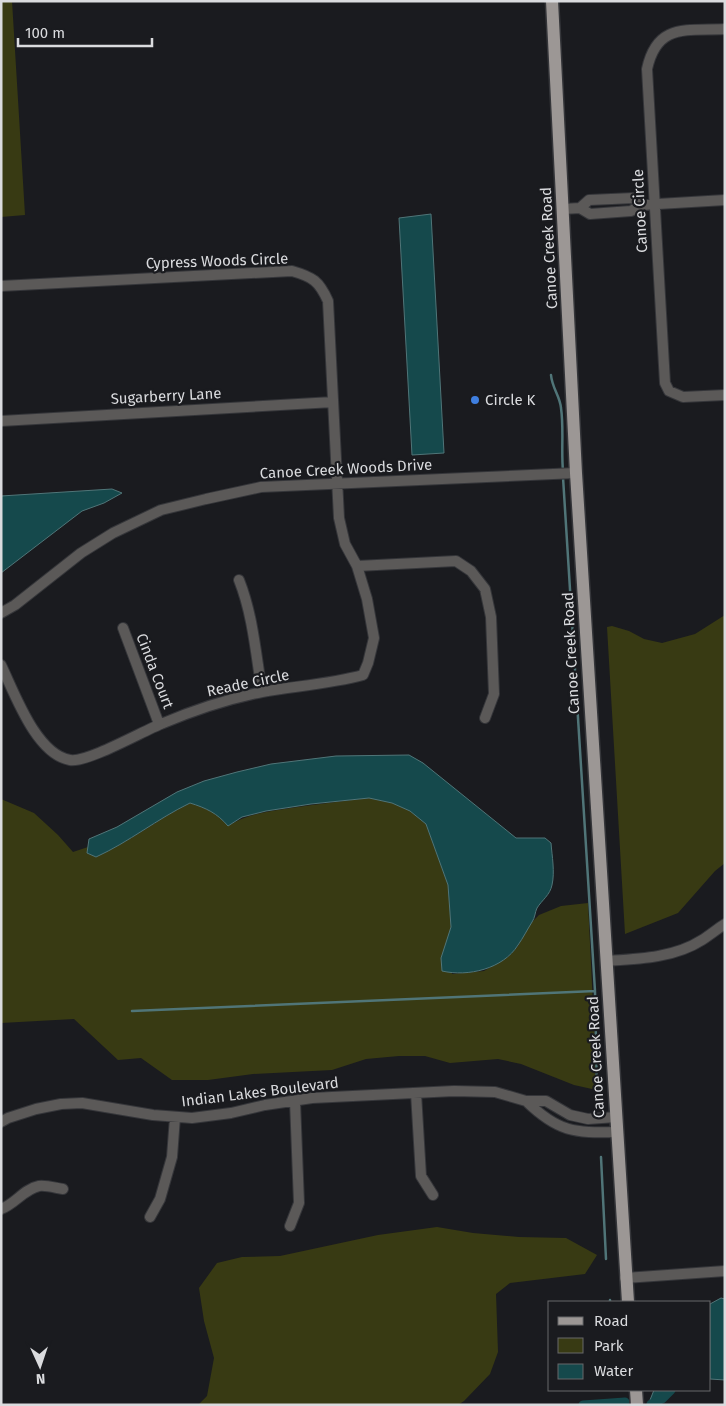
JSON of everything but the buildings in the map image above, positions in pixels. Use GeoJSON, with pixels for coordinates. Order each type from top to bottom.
{"type":"FeatureCollection","features":[{"type":"Feature","properties":{"kind":"main road","name":"Canoe Creek Road"},"geometry":{"type":"LineString","coordinates":[[552,1],[576,473],[628,1301]]}},
{"type":"Feature","properties":{"kind":"main road"},"geometry":{"type":"LineString","coordinates":[[636,1391],[637,1405]]}},
{"type":"Feature","properties":{"kind":"street","name":"Canoe Circle"},"geometry":{"type":"LineString","coordinates":[[725,29],[678,32],[666,35],[650,56],[647,70],[665,383],[669,392],[683,397],[725,395]]}},
{"type":"Feature","properties":{"kind":"street"},"geometry":{"type":"LineString","coordinates":[[564,209],[580,208],[589,200],[634,198],[641,204],[725,200]]}},
{"type":"Feature","properties":{"kind":"street","name":"Cypress Woods Circle"},"geometry":{"type":"LineString","coordinates":[[1,286],[268,272],[292,272],[310,276],[322,287],[328,301],[334,402],[336,483]]}},
{"type":"Feature","properties":{"kind":"street","name":"Sugarberry Lane"},"geometry":{"type":"LineString","coordinates":[[1,421],[334,402]]}},
{"type":"Feature","properties":{"kind":"street","name":"Canoe Creek Woods Drive"},"geometry":{"type":"LineString","coordinates":[[1,613],[15,605],[81,553],[113,533],[161,510],[261,487],[576,473]]}},
{"type":"Feature","properties":{"kind":"street","name":"Reade Circle"},"geometry":{"type":"LineString","coordinates":[[1,665],[36,736],[51,752],[71,760],[110,748],[159,724],[210,704],[262,692],[343,681],[363,675],[374,638],[368,599],[357,566],[346,544],[339,518],[336,483]]}},
{"type":"Feature","properties":{"kind":"street"},"geometry":{"type":"LineString","coordinates":[[357,566],[456,561],[471,571],[485,589],[491,617],[494,694],[485,718]]}},
{"type":"Feature","properties":{"kind":"street"},"geometry":{"type":"LineString","coordinates":[[239,580],[245,594],[250,617],[262,692]]}},
{"type":"Feature","properties":{"kind":"street","name":"Cinda Court"},"geometry":{"type":"LineString","coordinates":[[123,628],[159,724]]}},
{"type":"Feature","properties":{"kind":"street"},"geometry":{"type":"LineString","coordinates":[[606,961],[639,959],[668,954],[701,941],[725,924]]}},
{"type":"Feature","properties":{"kind":"street","name":"Indian Lakes Boulevard"},"geometry":{"type":"LineString","coordinates":[[1,1122],[36,1109],[62,1104],[82,1103],[153,1115],[192,1118],[312,1098],[454,1091],[495,1092],[526,1101],[546,1101],[570,1115],[588,1119],[616,1117]]}},
{"type":"Feature","properties":{"kind":"street"},"geometry":{"type":"LineString","coordinates":[[416,1093],[421,1176],[433,1195]]}},
{"type":"Feature","properties":{"kind":"street"},"geometry":{"type":"LineString","coordinates":[[290,1226],[299,1203],[295,1101]]}},
{"type":"Feature","properties":{"kind":"street","name":"Indian Lakes Boulevard"},"geometry":{"type":"LineString","coordinates":[[526,1101],[554,1124],[569,1130],[616,1132]]}},
{"type":"Feature","properties":{"kind":"street"},"geometry":{"type":"LineString","coordinates":[[150,1217],[160,1199],[172,1157],[175,1117]]}},
{"type":"Feature","properties":{"kind":"street"},"geometry":{"type":"LineString","coordinates":[[1,1209],[28,1190],[39,1186],[63,1189]]}},
{"type":"Feature","properties":{"kind":"street"},"geometry":{"type":"LineString","coordinates":[[625,1278],[725,1271]]}},
{"type":"Feature","properties":{"kind":"green space"},"geometry":{"type":"Polygon","coordinates":[[[1,1],[12,1],[25,215],[1,217],[1,1]]]}},
{"type":"Feature","properties":{"kind":"green space"},"geometry":{"type":"Polygon","coordinates":[[[725,615],[725,863],[715,871],[678,913],[625,934],[607,627],[612,626],[629,631],[644,639],[662,643],[695,634],[725,615]]]}},
{"type":"Feature","properties":{"kind":"green space"},"geometry":{"type":"Polygon","coordinates":[[[369,798],[392,803],[410,811],[426,824],[448,885],[451,927],[448,941],[452,974],[484,971],[509,956],[518,946],[527,927],[539,915],[561,906],[588,903],[597,1087],[592,1089],[574,1085],[521,1064],[498,1059],[450,1063],[425,1056],[366,1059],[332,1070],[253,1074],[208,1080],[172,1080],[141,1058],[118,1060],[74,1019],[1,1023],[1,799],[34,813],[73,852],[88,847],[87,853],[96,857],[190,803],[211,811],[228,826],[243,818],[266,812],[369,798]]]}},
{"type":"Feature","properties":{"kind":"green space"},"geometry":{"type":"Polygon","coordinates":[[[437,1227],[473,1233],[519,1237],[566,1238],[597,1255],[585,1274],[510,1283],[496,1294],[498,1352],[490,1374],[458,1405],[198,1405],[207,1396],[214,1358],[204,1321],[199,1288],[217,1263],[242,1257],[280,1256],[378,1235],[437,1227]]]}},
{"type":"Feature","properties":{"kind":"water"},"geometry":{"type":"Polygon","coordinates":[[[431,214],[444,453],[412,455],[399,218],[431,214]]]}},
{"type":"Feature","properties":{"kind":"water"},"geometry":{"type":"Polygon","coordinates":[[[112,489],[122,493],[104,503],[82,511],[1,573],[1,496],[112,489]]]}},
{"type":"Feature","properties":{"kind":"water"},"geometry":{"type":"Polygon","coordinates":[[[409,755],[423,763],[516,838],[545,838],[551,843],[553,875],[550,892],[537,908],[533,920],[511,953],[503,960],[484,969],[463,973],[442,971],[441,958],[451,927],[448,885],[426,824],[410,811],[392,803],[369,798],[311,804],[242,817],[228,826],[211,811],[190,803],[96,857],[87,853],[89,839],[117,827],[177,792],[204,781],[271,764],[336,756],[409,755]]]}},
{"type":"Feature","properties":{"kind":"water"},"geometry":{"type":"Polygon","coordinates":[[[721,1298],[725,1299],[725,1380],[711,1379],[711,1303],[721,1298]]]}},
{"type":"Feature","properties":{"kind":"water"},"geometry":{"type":"Polygon","coordinates":[[[654,1391],[671,1391],[667,1399],[650,1400],[654,1391]]]}},
{"type":"Feature","properties":{"kind":"waterway"},"geometry":{"type":"LineString","coordinates":[[551,375],[561,408],[563,471]]}},
{"type":"Feature","properties":{"kind":"waterway"},"geometry":{"type":"LineString","coordinates":[[563,477],[595,991]]}},
{"type":"Feature","properties":{"kind":"waterway"},"geometry":{"type":"LineString","coordinates":[[132,1011],[595,991],[597,1095]]}},
{"type":"Feature","properties":{"kind":"waterway"},"geometry":{"type":"LineString","coordinates":[[601,1157],[606,1259]]}},
{"type":"Feature","properties":{"kind":"waterway"},"geometry":{"type":"LineString","coordinates":[[651,1404],[662,1399],[670,1391]]}},
{"type":"Feature","properties":{"kind":"waterway"},"geometry":{"type":"LineString","coordinates":[[583,1405],[625,1402]]}},
{"type":"Feature","properties":{"kind":"place","name":"Circle K"},"geometry":{"type":"Point","coordinates":[475,400]}}]}
